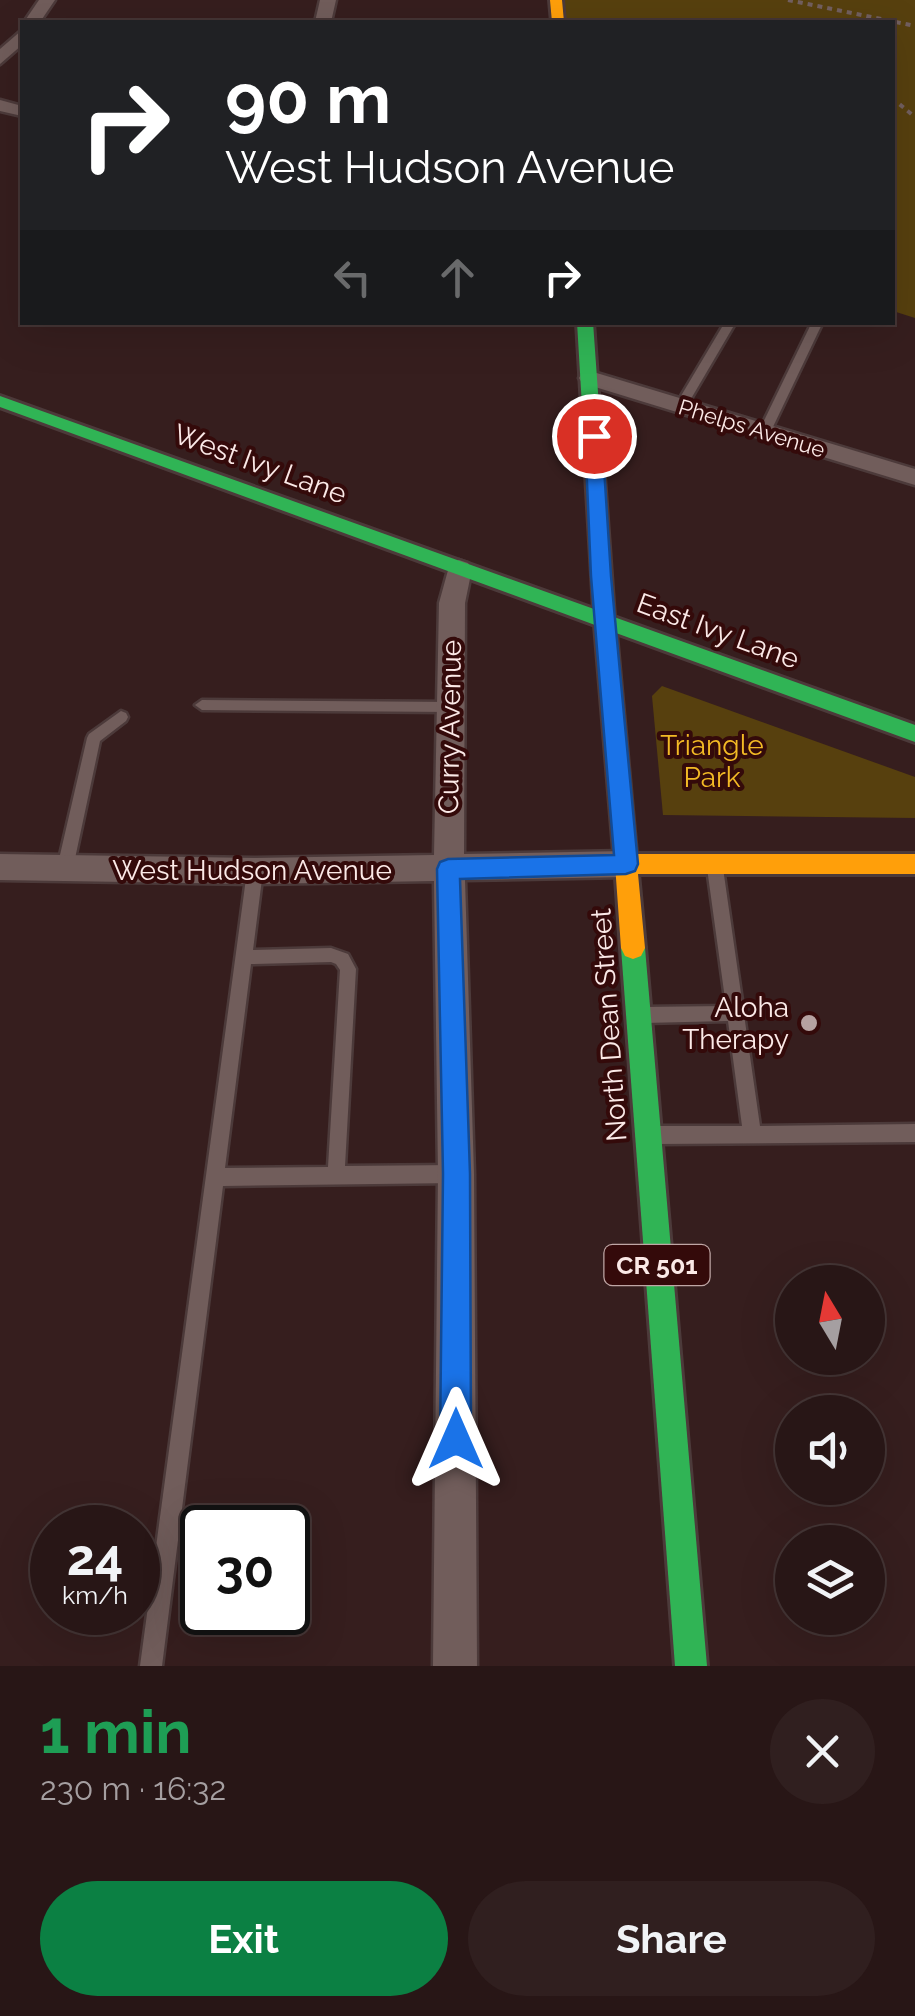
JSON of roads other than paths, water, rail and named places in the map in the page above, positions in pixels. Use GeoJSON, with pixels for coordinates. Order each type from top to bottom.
{"type":"FeatureCollection","features":[{"type":"Feature","properties":{"kind":"street"},"geometry":{"type":"LineString","coordinates":[[0,59],[20,38]]}},
{"type":"Feature","properties":{"kind":"street","name":"North Dean Street"},"geometry":{"type":"LineString","coordinates":[[585,325],[691,1666]]}},
{"type":"Feature","properties":{"kind":"street","name":"Phelps Avenue"},"geometry":{"type":"LineString","coordinates":[[590,378],[915,477]]}},
{"type":"Feature","properties":{"kind":"street","name":"West Ivy Lane"},"geometry":{"type":"LineString","coordinates":[[0,401],[500,584]]}},
{"type":"Feature","properties":{"kind":"street","name":"Curry Avenue"},"geometry":{"type":"LineString","coordinates":[[454,1666],[456,1174],[448,869],[452,603],[459,569]]}},
{"type":"Feature","properties":{"kind":"street","name":"East Ivy Lane"},"geometry":{"type":"LineString","coordinates":[[500,584],[915,734]]}},
{"type":"Feature","properties":{"kind":"street"},"geometry":{"type":"LineString","coordinates":[[626,864],[915,864]]}},
{"type":"Feature","properties":{"kind":"street","name":"West Hudson Avenue"},"geometry":{"type":"LineString","coordinates":[[0,867],[255,872],[626,864]]}},
{"type":"Feature","properties":{"kind":"lane"},"geometry":{"type":"LineString","coordinates":[[680,406],[730,325]]}},
{"type":"Feature","properties":{"kind":"lane"},"geometry":{"type":"LineString","coordinates":[[766,432],[817,325]]}},
{"type":"Feature","properties":{"kind":"lane"},"geometry":{"type":"LineString","coordinates":[[202,705],[451,707]]}},
{"type":"Feature","properties":{"kind":"lane"},"geometry":{"type":"LineString","coordinates":[[66,868],[94,738],[121,717]]}},
{"type":"Feature","properties":{"kind":"lane"},"geometry":{"type":"LineString","coordinates":[[715,864],[752,1135]]}},
{"type":"Feature","properties":{"kind":"lane"},"geometry":{"type":"LineString","coordinates":[[151,1666],[255,872]]}},
{"type":"Feature","properties":{"kind":"lane"},"geometry":{"type":"LineString","coordinates":[[244,957],[331,955],[342,959],[348,970],[336,1176]]}},
{"type":"Feature","properties":{"kind":"lane"},"geometry":{"type":"LineString","coordinates":[[638,1015],[735,1013]]}},
{"type":"Feature","properties":{"kind":"lane"},"geometry":{"type":"LineString","coordinates":[[648,1135],[915,1133]]}},
{"type":"Feature","properties":{"kind":"lane"},"geometry":{"type":"LineString","coordinates":[[216,1176],[456,1174]]}},
{"type":"Feature","properties":{"kind":"place","name":"Aloha Therapy"},"geometry":{"type":"Point","coordinates":[809,1023]}},
{"type":"Feature","properties":{"kind":"park label","name":"Triangle Park"},"geometry":{"type":"Point","coordinates":[712,761]}}]}
